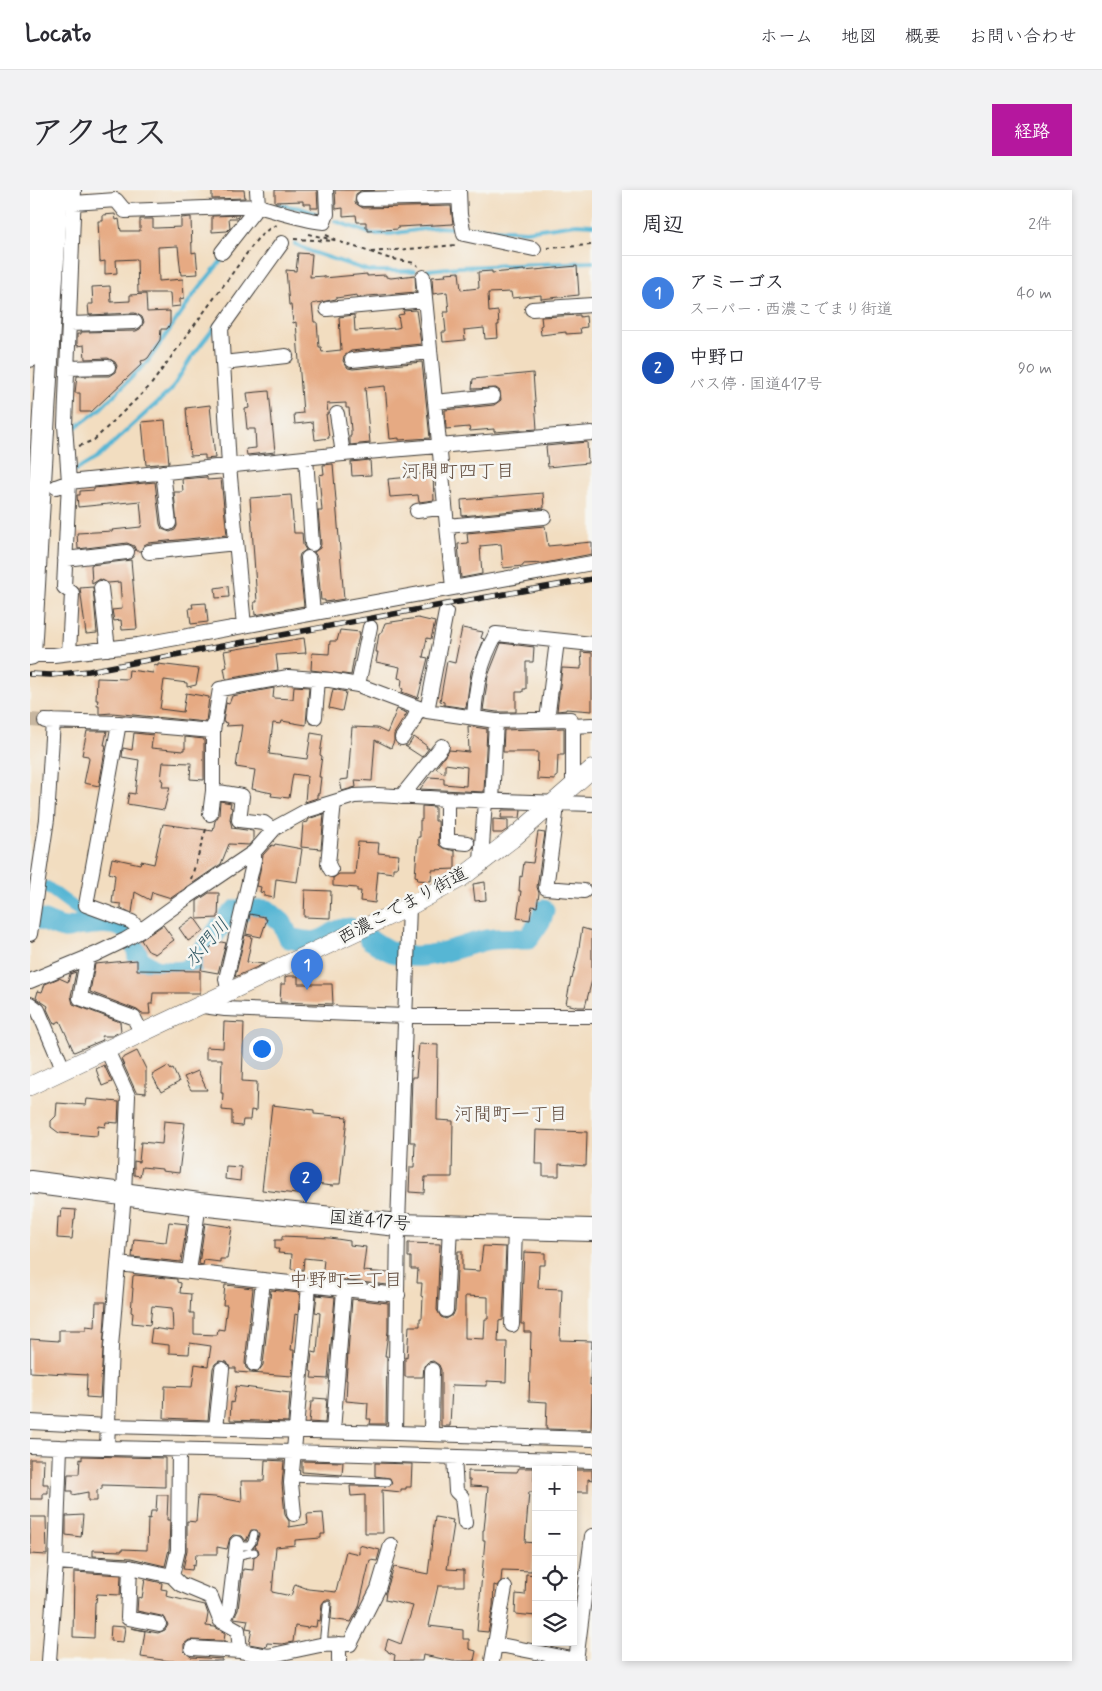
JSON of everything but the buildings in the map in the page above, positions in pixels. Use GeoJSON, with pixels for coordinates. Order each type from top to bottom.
{"type":"FeatureCollection","features":[{"type":"Feature","properties":{"kind":"highway"},"geometry":{"type":"LineString","coordinates":[[30,356],[40,190]]}},
{"type":"Feature","properties":{"kind":"highway"},"geometry":{"type":"LineString","coordinates":[[30,649],[68,194]]}},
{"type":"Feature","properties":{"kind":"highway","name":"国道417号"},"geometry":{"type":"LineString","coordinates":[[30,1182],[199,1204],[398,1225],[592,1230]]}},
{"type":"Feature","properties":{"kind":"street"},"geometry":{"type":"LineString","coordinates":[[222,252],[258,206],[257,190]]}},
{"type":"Feature","properties":{"kind":"street"},"geometry":{"type":"LineString","coordinates":[[68,653],[72,593],[64,587],[65,559],[62,485],[67,450],[69,324],[68,194],[116,200],[125,211],[258,206],[300,217],[304,226],[324,222],[327,214],[326,190]]}},
{"type":"Feature","properties":{"kind":"street"},"geometry":{"type":"LineString","coordinates":[[363,199],[459,193],[460,216],[464,234],[534,249]]}},
{"type":"Feature","properties":{"kind":"street"},"geometry":{"type":"LineString","coordinates":[[244,626],[228,466],[221,328],[282,243]]}},
{"type":"Feature","properties":{"kind":"street"},"geometry":{"type":"LineString","coordinates":[[423,277],[453,588]]}},
{"type":"Feature","properties":{"kind":"street"},"geometry":{"type":"LineString","coordinates":[[327,308],[425,300]]}},
{"type":"Feature","properties":{"kind":"street"},"geometry":{"type":"LineString","coordinates":[[532,309],[592,305]]}},
{"type":"Feature","properties":{"kind":"street"},"geometry":{"type":"LineString","coordinates":[[69,324],[135,322]]}},
{"type":"Feature","properties":{"kind":"street"},"geometry":{"type":"LineString","coordinates":[[352,360],[430,352]]}},
{"type":"Feature","properties":{"kind":"street"},"geometry":{"type":"LineString","coordinates":[[223,363],[286,356]]}},
{"type":"Feature","properties":{"kind":"street"},"geometry":{"type":"LineString","coordinates":[[67,368],[108,367]]}},
{"type":"Feature","properties":{"kind":"street"},"geometry":{"type":"LineString","coordinates":[[435,402],[493,396]]}},
{"type":"Feature","properties":{"kind":"street"},"geometry":{"type":"LineString","coordinates":[[337,414],[343,454]]}},
{"type":"Feature","properties":{"kind":"street"},"geometry":{"type":"LineString","coordinates":[[62,485],[163,472],[343,454],[592,433]]}},
{"type":"Feature","properties":{"kind":"street"},"geometry":{"type":"LineString","coordinates":[[306,458],[312,544]]}},
{"type":"Feature","properties":{"kind":"street"},"geometry":{"type":"LineString","coordinates":[[163,472],[169,523]]}},
{"type":"Feature","properties":{"kind":"street"},"geometry":{"type":"LineString","coordinates":[[417,511],[445,507]]}},
{"type":"Feature","properties":{"kind":"street"},"geometry":{"type":"LineString","coordinates":[[447,526],[544,517]]}},
{"type":"Feature","properties":{"kind":"street"},"geometry":{"type":"LineString","coordinates":[[149,552],[236,543]]}},
{"type":"Feature","properties":{"kind":"street"},"geometry":{"type":"LineString","coordinates":[[65,559],[127,552]]}},
{"type":"Feature","properties":{"kind":"street"},"geometry":{"type":"LineString","coordinates":[[308,558],[314,614]]}},
{"type":"Feature","properties":{"kind":"street"},"geometry":{"type":"LineString","coordinates":[[30,649],[68,653],[138,645],[592,563]]}},
{"type":"Feature","properties":{"kind":"street"},"geometry":{"type":"LineString","coordinates":[[101,588],[108,649]]}},
{"type":"Feature","properties":{"kind":"street"},"geometry":{"type":"LineString","coordinates":[[402,738],[423,709],[446,612]]}},
{"type":"Feature","properties":{"kind":"street"},"geometry":{"type":"LineString","coordinates":[[358,685],[370,627]]}},
{"type":"Feature","properties":{"kind":"street"},"geometry":{"type":"LineString","coordinates":[[474,718],[476,687],[485,654],[496,634],[592,644]]}},
{"type":"Feature","properties":{"kind":"street"},"geometry":{"type":"LineString","coordinates":[[546,720],[557,641]]}},
{"type":"Feature","properties":{"kind":"street"},"geometry":{"type":"LineString","coordinates":[[210,814],[213,791],[213,731],[220,689],[288,676],[358,685],[423,709],[474,718],[496,721],[570,719],[573,726],[573,786]]}},
{"type":"Feature","properties":{"kind":"street"},"geometry":{"type":"LineString","coordinates":[[315,717],[318,679]]}},
{"type":"Feature","properties":{"kind":"street"},"geometry":{"type":"LineString","coordinates":[[30,934],[47,819],[49,721],[118,723],[213,731]]}},
{"type":"Feature","properties":{"kind":"street"},"geometry":{"type":"LineString","coordinates":[[481,862],[496,721]]}},
{"type":"Feature","properties":{"kind":"street"},"geometry":{"type":"LineString","coordinates":[[118,723],[86,904],[132,922],[139,931]]}},
{"type":"Feature","properties":{"kind":"street"},"geometry":{"type":"LineString","coordinates":[[573,726],[592,725]]}},
{"type":"Feature","properties":{"kind":"street"},"geometry":{"type":"LineString","coordinates":[[401,797],[442,746]]}},
{"type":"Feature","properties":{"kind":"street","name":"西濃こでまり街道"},"geometry":{"type":"LineString","coordinates":[[30,1086],[203,1006],[409,906],[461,878],[512,840],[592,769]]}},
{"type":"Feature","properties":{"kind":"street"},"geometry":{"type":"LineString","coordinates":[[213,791],[242,796],[239,820],[264,824],[273,830]]}},
{"type":"Feature","properties":{"kind":"street"},"geometry":{"type":"LineString","coordinates":[[30,981],[125,940],[254,852],[273,830],[308,810],[354,796],[377,794],[401,797],[592,804]]}},
{"type":"Feature","properties":{"kind":"street"},"geometry":{"type":"LineString","coordinates":[[447,799],[447,841],[467,842]]}},
{"type":"Feature","properties":{"kind":"street"},"geometry":{"type":"LineString","coordinates":[[331,870],[328,864],[334,802]]}},
{"type":"Feature","properties":{"kind":"street"},"geometry":{"type":"LineString","coordinates":[[555,803],[556,814],[546,888],[584,891]]}},
{"type":"Feature","properties":{"kind":"street"},"geometry":{"type":"LineString","coordinates":[[229,993],[226,979],[254,860],[254,852]]}},
{"type":"Feature","properties":{"kind":"street"},"geometry":{"type":"LineString","coordinates":[[395,1433],[398,1225],[409,906]]}},
{"type":"Feature","properties":{"kind":"street"},"geometry":{"type":"LineString","coordinates":[[88,956],[80,998],[134,1018],[142,1034]]}},
{"type":"Feature","properties":{"kind":"street"},"geometry":{"type":"LineString","coordinates":[[30,1004],[38,1010],[64,1071]]}},
{"type":"Feature","properties":{"kind":"street"},"geometry":{"type":"LineString","coordinates":[[203,1006],[225,1009],[405,1016],[592,1016]]}},
{"type":"Feature","properties":{"kind":"street"},"geometry":{"type":"LineString","coordinates":[[107,1050],[128,1096],[124,1194],[107,1437]]}},
{"type":"Feature","properties":{"kind":"street"},"geometry":{"type":"LineString","coordinates":[[189,1272],[199,1204]]}},
{"type":"Feature","properties":{"kind":"street"},"geometry":{"type":"LineString","coordinates":[[446,1310],[450,1226]]}},
{"type":"Feature","properties":{"kind":"street"},"geometry":{"type":"LineString","coordinates":[[512,1325],[515,1227]]}},
{"type":"Feature","properties":{"kind":"street"},"geometry":{"type":"LineString","coordinates":[[118,1264],[398,1295]]}},
{"type":"Feature","properties":{"kind":"street"},"geometry":{"type":"LineString","coordinates":[[254,1364],[263,1281]]}},
{"type":"Feature","properties":{"kind":"street"},"geometry":{"type":"LineString","coordinates":[[294,1514],[285,1478],[295,1441],[309,1286]]}},
{"type":"Feature","properties":{"kind":"street"},"geometry":{"type":"LineString","coordinates":[[333,1431],[344,1290]]}},
{"type":"Feature","properties":{"kind":"street"},"geometry":{"type":"LineString","coordinates":[[216,1428],[222,1369]]}},
{"type":"Feature","properties":{"kind":"street"},"geometry":{"type":"LineString","coordinates":[[431,1434],[432,1370]]}},
{"type":"Feature","properties":{"kind":"street"},"geometry":{"type":"LineString","coordinates":[[30,1422],[179,1450],[295,1441],[333,1431],[592,1440]]}},
{"type":"Feature","properties":{"kind":"street"},"geometry":{"type":"LineString","coordinates":[[30,1446],[60,1447],[107,1437],[216,1428],[295,1441],[454,1457],[592,1461]]}},
{"type":"Feature","properties":{"kind":"street"},"geometry":{"type":"LineString","coordinates":[[49,1661],[56,1562],[60,1447]]}},
{"type":"Feature","properties":{"kind":"street"},"geometry":{"type":"LineString","coordinates":[[172,1576],[178,1550],[179,1450]]}},
{"type":"Feature","properties":{"kind":"street"},"geometry":{"type":"LineString","coordinates":[[454,1457],[456,1491],[462,1498],[465,1523]]}},
{"type":"Feature","properties":{"kind":"street"},"geometry":{"type":"LineString","coordinates":[[495,1644],[576,1661],[592,1536]]}},
{"type":"Feature","properties":{"kind":"street"},"geometry":{"type":"LineString","coordinates":[[192,1648],[240,1651],[270,1658],[323,1645],[350,1644],[378,1589],[391,1545]]}},
{"type":"Feature","properties":{"kind":"street"},"geometry":{"type":"LineString","coordinates":[[223,1622],[229,1609],[236,1549]]}},
{"type":"Feature","properties":{"kind":"street"},"geometry":{"type":"LineString","coordinates":[[56,1562],[130,1567],[172,1576],[180,1584],[211,1598],[220,1620],[238,1630],[240,1651]]}},
{"type":"Feature","properties":{"kind":"street"},"geometry":{"type":"LineString","coordinates":[[130,1567],[128,1618],[159,1624]]}},
{"type":"Feature","properties":{"kind":"street"},"geometry":{"type":"LineString","coordinates":[[492,1661],[505,1588]]}},
{"type":"Feature","properties":{"kind":"street"},"geometry":{"type":"LineString","coordinates":[[339,1644],[339,1661]]}},
{"type":"Feature","properties":{"kind":"lane"},"geometry":{"type":"LineString","coordinates":[[285,1478],[387,1482]]}},
{"type":"Feature","properties":{"kind":"lane"},"geometry":{"type":"LineString","coordinates":[[236,1549],[249,1546],[254,1534]]}},
{"type":"Feature","properties":{"kind":"lane"},"geometry":{"type":"LineString","coordinates":[[236,1549],[254,1552]]}},
{"type":"Feature","properties":{"kind":"lane"},"geometry":{"type":"LineString","coordinates":[[323,1645],[327,1605]]}},
{"type":"Feature","properties":{"kind":"path"},"geometry":{"type":"LineString","coordinates":[[67,450],[94,440],[150,386],[258,238],[270,228],[280,225]]}},
{"type":"Feature","properties":{"kind":"path"},"geometry":{"type":"LineString","coordinates":[[304,226],[339,241],[388,258],[415,264],[420,267],[423,277]]}},
{"type":"Feature","properties":{"kind":"path"},"geometry":{"type":"LineString","coordinates":[[304,226],[310,235],[339,241]]}},
{"type":"Feature","properties":{"kind":"path"},"geometry":{"type":"LineString","coordinates":[[282,243],[293,239],[339,241]]}},
{"type":"Feature","properties":{"kind":"path"},"geometry":{"type":"LineString","coordinates":[[586,245],[592,248]]}},
{"type":"Feature","properties":{"kind":"path"},"geometry":{"type":"LineString","coordinates":[[186,898],[210,814]]}},
{"type":"Feature","properties":{"kind":"waterway"},"geometry":{"type":"LineString","coordinates":[[278,205],[300,208],[317,214]]}},
{"type":"Feature","properties":{"kind":"waterway"},"geometry":{"type":"LineString","coordinates":[[335,221],[372,234],[390,234],[437,227],[453,228]]}},
{"type":"Feature","properties":{"kind":"waterway"},"geometry":{"type":"LineString","coordinates":[[473,228],[526,231],[576,224],[592,225]]}},
{"type":"Feature","properties":{"kind":"waterway"},"geometry":{"type":"LineString","coordinates":[[295,244],[312,252],[369,271],[415,271]]}},
{"type":"Feature","properties":{"kind":"waterway"},"geometry":{"type":"LineString","coordinates":[[75,428],[99,410],[148,361],[195,293],[226,255]]}},
{"type":"Feature","properties":{"kind":"waterway"},"geometry":{"type":"LineString","coordinates":[[428,270],[592,262]]}},
{"type":"Feature","properties":{"kind":"waterway"},"geometry":{"type":"LineString","coordinates":[[76,470],[98,457],[171,390],[193,355],[217,324]]}},
{"type":"Feature","properties":{"kind":"waterway"},"geometry":{"type":"LineString","coordinates":[[47,887],[75,908],[105,924]]}},
{"type":"Feature","properties":{"kind":"waterway","name":"水門川"},"geometry":{"type":"LineString","coordinates":[[42,920],[66,928],[99,924],[118,925],[131,935],[138,958],[154,970],[172,972],[184,971],[193,965],[224,921],[236,910],[267,910],[282,923],[289,938],[303,941],[317,941],[345,928],[350,928]]}},
{"type":"Feature","properties":{"kind":"waterway","name":"水門川"},"geometry":{"type":"LineString","coordinates":[[369,939],[392,952],[403,955],[426,956],[488,940],[528,939],[541,920],[544,910]]}},
{"type":"Feature","properties":{"kind":"tunnel"},"geometry":{"type":"LineString","coordinates":[[30,720],[45,721]]}},
{"type":"Feature","properties":{"kind":"railway"},"geometry":{"type":"LineString","coordinates":[[30,674],[51,675],[89,671],[592,579]]}},
{"type":"Feature","properties":{"kind":"place","name":"アミーゴス"},"geometry":{"type":"Point","coordinates":[307,990]}},
{"type":"Feature","properties":{"kind":"place","name":"中野口"},"geometry":{"type":"Point","coordinates":[306,1203]}},
{"type":"Feature","properties":{"kind":"district","name":"河間町四丁目"},"geometry":{"type":"Point","coordinates":[458,471]}},
{"type":"Feature","properties":{"kind":"district","name":"河間町一丁目"},"geometry":{"type":"Point","coordinates":[511,1114]}},
{"type":"Feature","properties":{"kind":"district","name":"中野町二丁目"},"geometry":{"type":"Point","coordinates":[346,1280]}}]}
